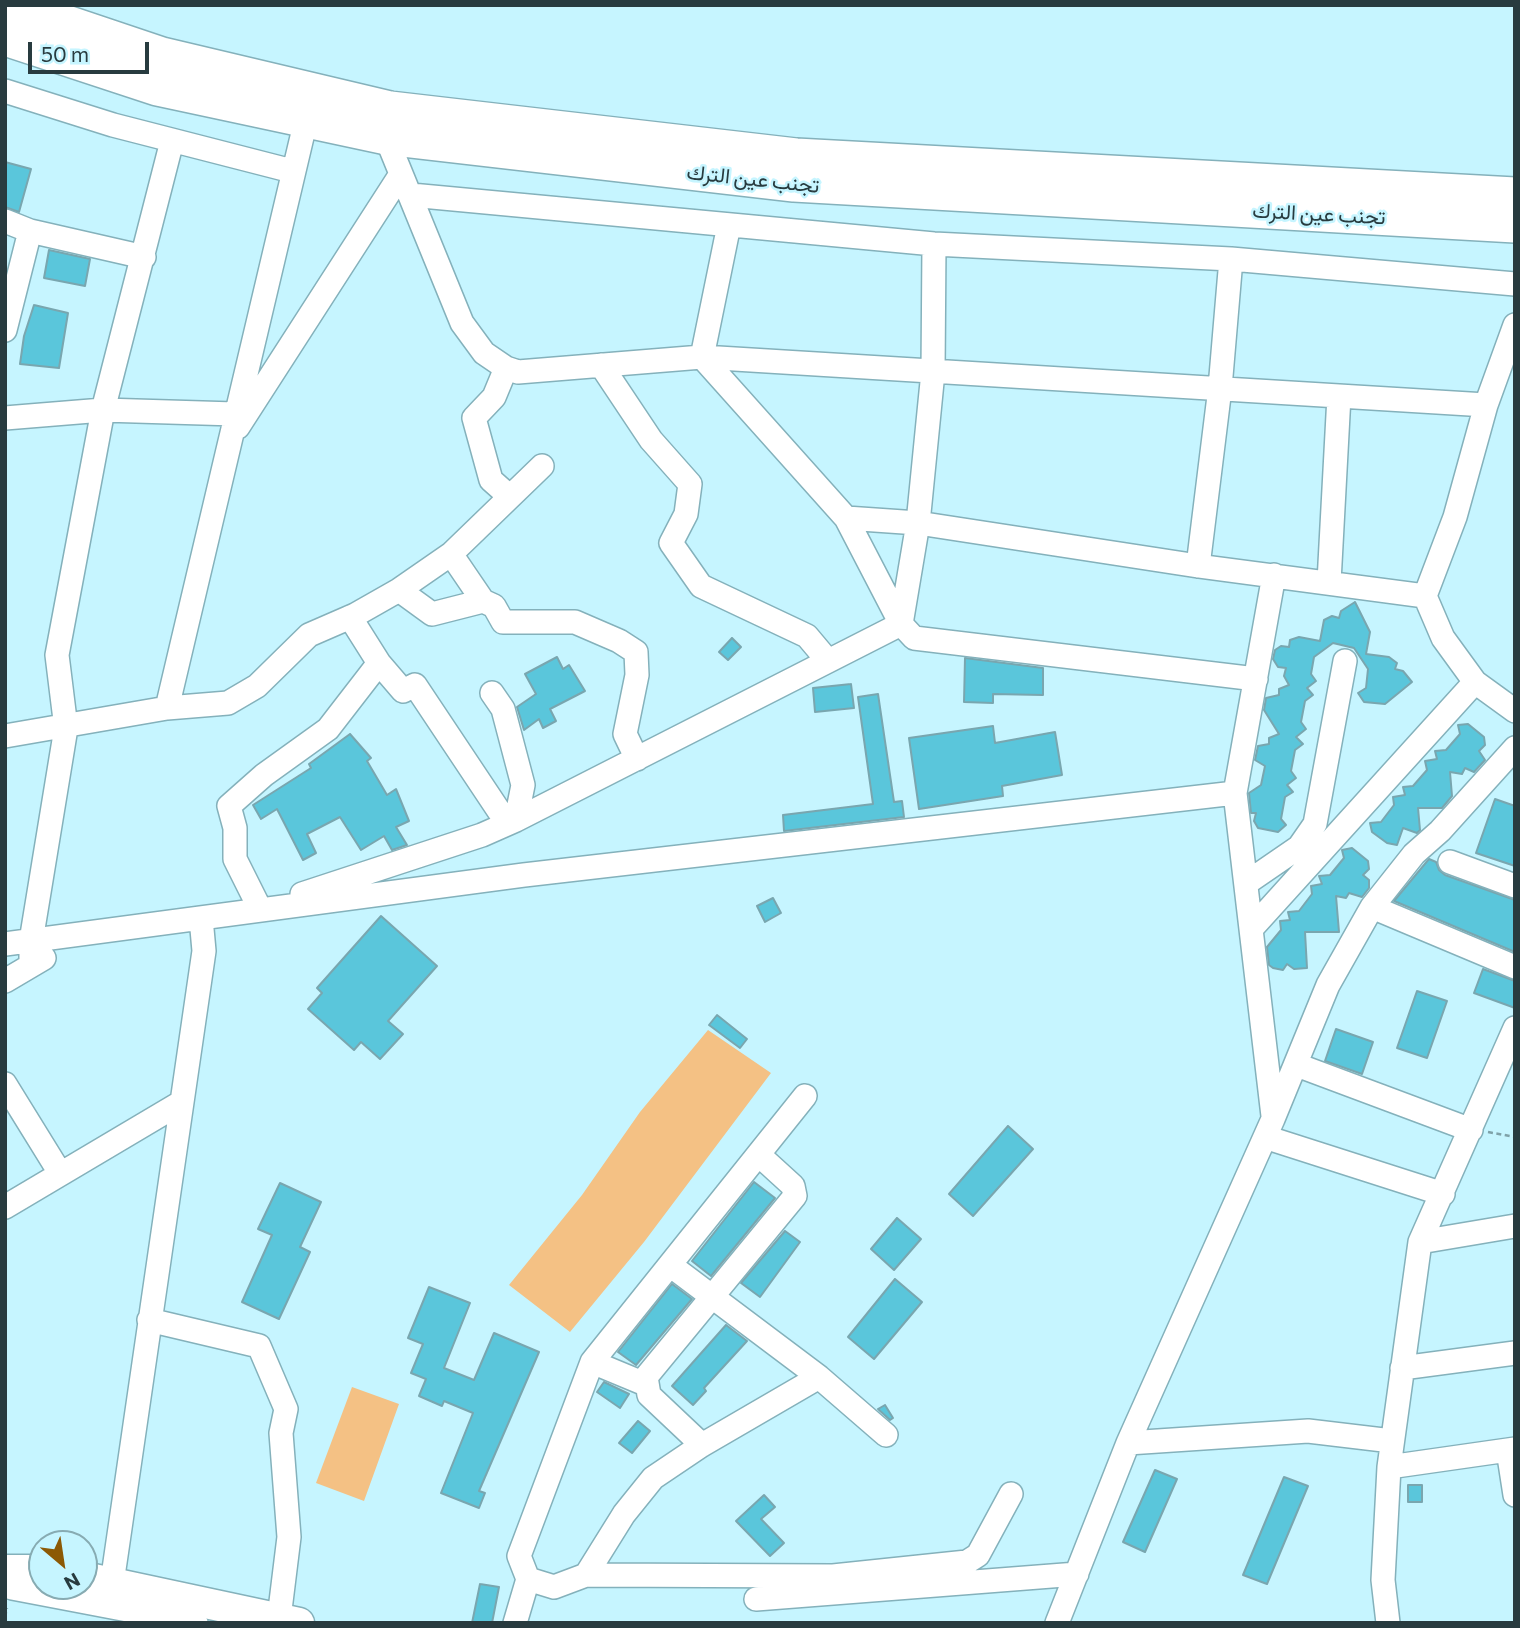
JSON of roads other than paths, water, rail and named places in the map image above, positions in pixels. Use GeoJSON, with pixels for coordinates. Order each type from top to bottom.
{"type":"FeatureCollection","features":[{"type":"Feature","properties":{"kind":"highway","name":"تجنب عين الترك"},"geometry":{"type":"LineString","coordinates":[[13,5],[162,55],[390,109],[796,156],[1515,195]]}},
{"type":"Feature","properties":{"kind":"highway","name":"تجنب عين الترك"},"geometry":{"type":"LineString","coordinates":[[5,38],[157,88],[386,137],[794,184],[1515,225]]}},
{"type":"Feature","properties":{"kind":"main road"},"geometry":{"type":"LineString","coordinates":[[5,1570],[28,1570]]}},
{"type":"Feature","properties":{"kind":"main road"},"geometry":{"type":"LineString","coordinates":[[98,1580],[289,1620]]}},
{"type":"Feature","properties":{"kind":"street"},"geometry":{"type":"LineString","coordinates":[[5,91],[173,141],[292,171]]}},
{"type":"Feature","properties":{"kind":"street"},"geometry":{"type":"LineString","coordinates":[[167,708],[234,414],[306,120]]}},
{"type":"Feature","properties":{"kind":"street"},"geometry":{"type":"LineString","coordinates":[[386,137],[462,323],[484,353],[506,368],[518,372],[702,357],[1486,405]]}},
{"type":"Feature","properties":{"kind":"street"},"geometry":{"type":"LineString","coordinates":[[31,965],[31,941],[65,728],[57,655],[103,410],[173,141]]}},
{"type":"Feature","properties":{"kind":"street"},"geometry":{"type":"LineString","coordinates":[[406,184],[729,225],[934,244],[1231,259],[1515,284]]}},
{"type":"Feature","properties":{"kind":"street"},"geometry":{"type":"LineString","coordinates":[[228,443],[406,184]]}},
{"type":"Feature","properties":{"kind":"street"},"geometry":{"type":"LineString","coordinates":[[5,221],[30,231],[144,257]]}},
{"type":"Feature","properties":{"kind":"street"},"geometry":{"type":"LineString","coordinates":[[702,357],[729,225]]}},
{"type":"Feature","properties":{"kind":"street"},"geometry":{"type":"LineString","coordinates":[[5,330],[30,231]]}},
{"type":"Feature","properties":{"kind":"street"},"geometry":{"type":"LineString","coordinates":[[901,624],[918,523],[933,372],[934,244]]}},
{"type":"Feature","properties":{"kind":"street"},"geometry":{"type":"LineString","coordinates":[[1198,566],[1220,388],[1231,259]]}},
{"type":"Feature","properties":{"kind":"street"},"geometry":{"type":"LineString","coordinates":[[1515,325],[1486,405],[1455,517],[1425,596],[1443,638],[1475,682],[1515,711]]}},
{"type":"Feature","properties":{"kind":"street"},"geometry":{"type":"LineString","coordinates":[[702,357],[846,518],[901,624],[914,638],[1256,679]]}},
{"type":"Feature","properties":{"kind":"street"},"geometry":{"type":"LineString","coordinates":[[601,365],[651,440],[690,484],[686,514],[671,543],[701,586],[807,636],[828,661]]}},
{"type":"Feature","properties":{"kind":"street"},"geometry":{"type":"LineString","coordinates":[[506,368],[494,397],[474,418],[491,480],[509,496]]}},
{"type":"Feature","properties":{"kind":"street"},"geometry":{"type":"LineString","coordinates":[[1329,582],[1339,396]]}},
{"type":"Feature","properties":{"kind":"street"},"geometry":{"type":"LineString","coordinates":[[5,418],[103,410],[234,414]]}},
{"type":"Feature","properties":{"kind":"street"},"geometry":{"type":"LineString","coordinates":[[5,736],[65,728],[167,708],[228,703],[257,686],[309,635],[400,590],[451,554],[542,466]]}},
{"type":"Feature","properties":{"kind":"street"},"geometry":{"type":"LineString","coordinates":[[846,518],[918,523],[1198,566],[1425,596]]}},
{"type":"Feature","properties":{"kind":"street"},"geometry":{"type":"LineString","coordinates":[[451,554],[483,601],[495,606],[503,622],[575,622],[619,641],[636,652],[637,675],[625,734],[637,759]]}},
{"type":"Feature","properties":{"kind":"street"},"geometry":{"type":"LineString","coordinates":[[1269,1128],[1248,882],[1235,793],[1274,575]]}},
{"type":"Feature","properties":{"kind":"street"},"geometry":{"type":"LineString","coordinates":[[400,590],[432,614],[483,601]]}},
{"type":"Feature","properties":{"kind":"street"},"geometry":{"type":"LineString","coordinates":[[350,617],[379,663],[403,691],[415,685],[512,821]]}},
{"type":"Feature","properties":{"kind":"street"},"geometry":{"type":"LineString","coordinates":[[251,910],[432,852],[512,821],[901,624]]}},
{"type":"Feature","properties":{"kind":"street"},"geometry":{"type":"LineString","coordinates":[[1248,882],[1298,847],[1315,824],[1345,661]]}},
{"type":"Feature","properties":{"kind":"street"},"geometry":{"type":"LineString","coordinates":[[251,910],[235,859],[235,828],[229,806],[264,775],[328,729],[379,663]]}},
{"type":"Feature","properties":{"kind":"street"},"geometry":{"type":"LineString","coordinates":[[1252,928],[1475,682]]}},
{"type":"Feature","properties":{"kind":"street"},"geometry":{"type":"LineString","coordinates":[[492,693],[503,709],[523,786],[512,821]]}},
{"type":"Feature","properties":{"kind":"street"},"geometry":{"type":"LineString","coordinates":[[1057,1623],[1128,1443],[1297,1065],[1328,985],[1372,907],[1414,854],[1440,831],[1515,748]]}},
{"type":"Feature","properties":{"kind":"street"},"geometry":{"type":"LineString","coordinates":[[5,944],[524,875],[1235,793]]}},
{"type":"Feature","properties":{"kind":"street"},"geometry":{"type":"LineString","coordinates":[[1450,862],[1515,886]]}},
{"type":"Feature","properties":{"kind":"street"},"geometry":{"type":"LineString","coordinates":[[1372,907],[1515,967]]}},
{"type":"Feature","properties":{"kind":"street"},"geometry":{"type":"LineString","coordinates":[[98,1580],[149,1320],[204,951],[201,918]]}},
{"type":"Feature","properties":{"kind":"street"},"geometry":{"type":"LineString","coordinates":[[5,981],[82,934]]}},
{"type":"Feature","properties":{"kind":"street"},"geometry":{"type":"LineString","coordinates":[[1388,1623],[1383,1580],[1388,1467],[1420,1242],[1515,1028]]}},
{"type":"Feature","properties":{"kind":"street"},"geometry":{"type":"LineString","coordinates":[[1297,1065],[1471,1130]]}},
{"type":"Feature","properties":{"kind":"street"},"geometry":{"type":"LineString","coordinates":[[5,1084],[60,1173]]}},
{"type":"Feature","properties":{"kind":"street"},"geometry":{"type":"LineString","coordinates":[[515,1623],[528,1579],[519,1556],[592,1362],[805,1096]]}},
{"type":"Feature","properties":{"kind":"street"},"geometry":{"type":"LineString","coordinates":[[5,1207],[182,1102]]}},
{"type":"Feature","properties":{"kind":"street"},"geometry":{"type":"LineString","coordinates":[[1269,1128],[1443,1194]]}},
{"type":"Feature","properties":{"kind":"street"},"geometry":{"type":"LineString","coordinates":[[702,1445],[649,1395],[645,1384],[646,1377],[794,1196],[793,1186],[759,1155]]}},
{"type":"Feature","properties":{"kind":"street"},"geometry":{"type":"LineString","coordinates":[[1420,1242],[1515,1226]]}},
{"type":"Feature","properties":{"kind":"street"},"geometry":{"type":"LineString","coordinates":[[670,1265],[818,1377],[886,1435]]}},
{"type":"Feature","properties":{"kind":"street"},"geometry":{"type":"LineString","coordinates":[[149,1320],[259,1346],[286,1409],[281,1433],[289,1537],[289,1620]]}},
{"type":"Feature","properties":{"kind":"street"},"geometry":{"type":"LineString","coordinates":[[1402,1368],[1515,1353]]}},
{"type":"Feature","properties":{"kind":"street"},"geometry":{"type":"LineString","coordinates":[[592,1362],[645,1384]]}},
{"type":"Feature","properties":{"kind":"street"},"geometry":{"type":"LineString","coordinates":[[586,1576],[624,1514],[653,1478],[702,1445],[818,1377]]}},
{"type":"Feature","properties":{"kind":"street"},"geometry":{"type":"LineString","coordinates":[[1128,1443],[1308,1431],[1392,1441]]}},
{"type":"Feature","properties":{"kind":"street"},"geometry":{"type":"LineString","coordinates":[[1388,1467],[1512,1450],[1515,1495]]}},
{"type":"Feature","properties":{"kind":"street"},"geometry":{"type":"LineString","coordinates":[[528,1579],[554,1587],[586,1576],[833,1576],[967,1562],[978,1555],[1011,1494]]}},
{"type":"Feature","properties":{"kind":"street"},"geometry":{"type":"LineString","coordinates":[[756,1599],[1077,1574]]}},
{"type":"Feature","properties":{"kind":"street"},"geometry":{"type":"LineString","coordinates":[[5,1582],[12,1588],[196,1623]]}}]}
